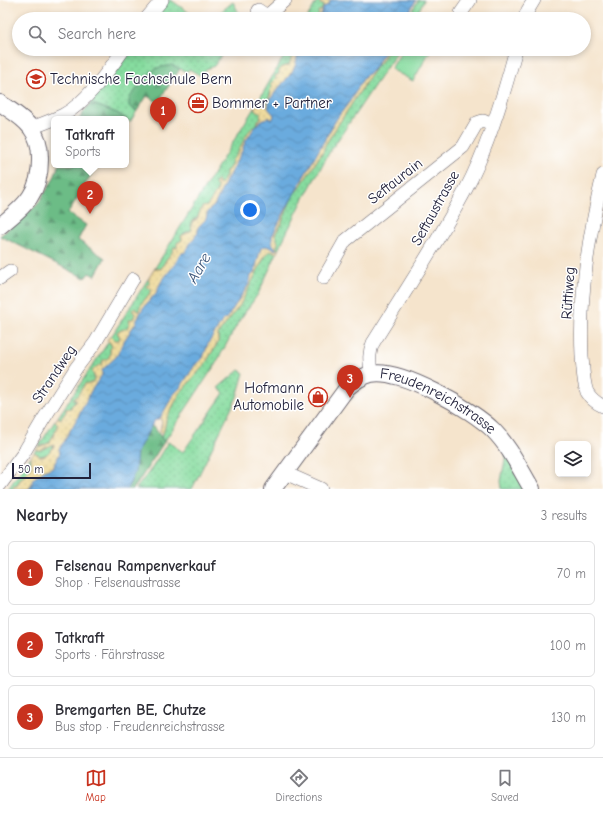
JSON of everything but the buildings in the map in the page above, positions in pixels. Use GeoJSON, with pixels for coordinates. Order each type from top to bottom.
{"type":"FeatureCollection","features":[{"type":"Feature","properties":{"kind":"street"},"geometry":{"type":"LineString","coordinates":[[152,12],[162,0]]}},
{"type":"Feature","properties":{"kind":"street"},"geometry":{"type":"LineString","coordinates":[[271,12],[285,0]]}},
{"type":"Feature","properties":{"kind":"street"},"geometry":{"type":"LineString","coordinates":[[462,12],[470,0]]}},
{"type":"Feature","properties":{"kind":"street"},"geometry":{"type":"LineString","coordinates":[[527,12],[534,0]]}},
{"type":"Feature","properties":{"kind":"street"},"geometry":{"type":"LineString","coordinates":[[59,116],[64,115],[73,109],[90,92],[118,56]]}},
{"type":"Feature","properties":{"kind":"street","name":"Seftaustrasse"},"geometry":{"type":"LineString","coordinates":[[371,374],[369,357],[373,343],[466,189],[485,147],[514,56]]}},
{"type":"Feature","properties":{"kind":"street"},"geometry":{"type":"LineString","coordinates":[[0,103],[26,123],[37,137],[40,153],[38,183],[33,193],[22,208],[0,226]]}},
{"type":"Feature","properties":{"kind":"street"},"geometry":{"type":"LineString","coordinates":[[26,123],[51,118]]}},
{"type":"Feature","properties":{"kind":"street","name":"Seftaurain"},"geometry":{"type":"LineString","coordinates":[[324,278],[345,241],[463,147],[478,123],[482,122],[492,126]]}},
{"type":"Feature","properties":{"kind":"street","name":"Rüttiweg"},"geometry":{"type":"LineString","coordinates":[[603,175],[588,250],[583,295],[581,337],[586,390],[592,399],[603,406]]}},
{"type":"Feature","properties":{"kind":"street","name":"Strandweg"},"geometry":{"type":"LineString","coordinates":[[0,485],[23,454],[76,368],[95,343],[133,279]]}},
{"type":"Feature","properties":{"kind":"street","name":"Freudenreichstrasse"},"geometry":{"type":"LineString","coordinates":[[273,489],[347,388],[371,374],[380,374],[393,375],[406,379],[464,408],[481,419],[503,441],[514,456],[532,489]]}},
{"type":"Feature","properties":{"kind":"street"},"geometry":{"type":"LineString","coordinates":[[285,473],[321,489]]}},
{"type":"Feature","properties":{"kind":"green space"},"geometry":{"type":"Polygon","coordinates":[[[169,0],[171,0],[188,12],[159,12],[169,0]]]}},
{"type":"Feature","properties":{"kind":"green space"},"geometry":{"type":"Polygon","coordinates":[[[319,0],[324,5],[321,11],[310,12],[319,0]]]}},
{"type":"Feature","properties":{"kind":"green space"},"geometry":{"type":"Polygon","coordinates":[[[418,0],[424,0],[418,12],[412,12],[418,0]]]}},
{"type":"Feature","properties":{"kind":"green space"},"geometry":{"type":"Polygon","coordinates":[[[233,2],[238,12],[221,12],[233,2]]]}},
{"type":"Feature","properties":{"kind":"green space"},"geometry":{"type":"Polygon","coordinates":[[[126,56],[221,56],[214,66],[206,69],[201,76],[189,69],[187,72],[179,68],[167,66],[156,70],[132,96],[129,106],[137,111],[130,122],[129,116],[121,116],[90,103],[126,56]]]}},
{"type":"Feature","properties":{"kind":"green space"},"geometry":{"type":"Polygon","coordinates":[[[284,56],[294,56],[289,65],[282,67],[279,74],[276,75],[276,78],[271,84],[273,86],[267,103],[259,100],[284,56]]]}},
{"type":"Feature","properties":{"kind":"green space"},"geometry":{"type":"Polygon","coordinates":[[[384,56],[394,56],[329,153],[278,250],[276,247],[275,234],[281,224],[293,195],[300,187],[323,151],[325,145],[377,65],[384,56]]]}},
{"type":"Feature","properties":{"kind":"green space"},"geometry":{"type":"Polygon","coordinates":[[[399,56],[427,56],[413,81],[391,69],[399,56]]]}},
{"type":"Feature","properties":{"kind":"green space"},"geometry":{"type":"Polygon","coordinates":[[[172,65],[180,69],[158,102],[147,96],[137,111],[129,106],[130,97],[151,72],[157,68],[172,65]]]}},
{"type":"Feature","properties":{"kind":"green space"},"geometry":{"type":"Polygon","coordinates":[[[90,103],[122,116],[81,116],[90,103]]]}},
{"type":"Feature","properties":{"kind":"green space"},"geometry":{"type":"Polygon","coordinates":[[[254,108],[261,113],[261,118],[243,141],[241,148],[228,171],[226,171],[226,176],[221,184],[215,184],[218,189],[216,193],[203,211],[193,221],[191,225],[191,232],[186,232],[181,236],[182,240],[166,260],[161,269],[155,268],[254,108]]]}},
{"type":"Feature","properties":{"kind":"green space"},"geometry":{"type":"Polygon","coordinates":[[[58,168],[95,168],[68,213],[86,225],[78,240],[105,258],[95,276],[89,273],[85,278],[0,236],[37,205],[53,180],[58,168]]]}},
{"type":"Feature","properties":{"kind":"green space"},"geometry":{"type":"Polygon","coordinates":[[[270,251],[277,253],[258,294],[239,321],[215,365],[164,442],[161,437],[166,419],[180,393],[205,364],[218,342],[218,334],[240,305],[266,254],[270,251]]]}},
{"type":"Feature","properties":{"kind":"green space"},"geometry":{"type":"Polygon","coordinates":[[[148,279],[150,283],[147,286],[152,290],[142,303],[139,311],[135,312],[136,314],[128,327],[118,334],[119,340],[114,340],[111,337],[148,279]]]}},
{"type":"Feature","properties":{"kind":"green space"},"geometry":{"type":"Polygon","coordinates":[[[109,341],[112,347],[110,349],[109,357],[102,361],[103,363],[93,370],[94,378],[92,383],[87,384],[74,399],[76,400],[71,408],[66,409],[66,412],[61,419],[58,417],[109,341]]]}},
{"type":"Feature","properties":{"kind":"green space"},"geometry":{"type":"Polygon","coordinates":[[[239,370],[244,373],[237,397],[192,489],[136,489],[152,468],[168,442],[183,452],[224,393],[218,388],[239,370]]]}},
{"type":"Feature","properties":{"kind":"green space"},"geometry":{"type":"Polygon","coordinates":[[[55,421],[58,423],[57,429],[49,443],[38,447],[55,421]]]}},
{"type":"Feature","properties":{"kind":"green space"},"geometry":{"type":"Polygon","coordinates":[[[151,426],[155,428],[164,442],[137,484],[133,489],[127,489],[131,482],[137,452],[151,426]]]}},
{"type":"Feature","properties":{"kind":"green space"},"geometry":{"type":"Polygon","coordinates":[[[54,444],[53,448],[47,455],[40,456],[34,452],[36,450],[40,450],[54,444]]]}},
{"type":"Feature","properties":{"kind":"green space"},"geometry":{"type":"Polygon","coordinates":[[[506,454],[525,489],[502,489],[501,481],[506,454]]]}},
{"type":"Feature","properties":{"kind":"green space"},"geometry":{"type":"Polygon","coordinates":[[[31,456],[31,467],[17,486],[14,486],[13,489],[8,489],[31,456]]]}},
{"type":"Feature","properties":{"kind":"sand"},"geometry":{"type":"Polygon","coordinates":[[[319,0],[335,0],[330,12],[318,12],[321,11],[324,5],[320,4],[319,0]]]}},
{"type":"Feature","properties":{"kind":"sand"},"geometry":{"type":"Polygon","coordinates":[[[305,56],[275,117],[221,196],[47,489],[13,489],[31,467],[31,456],[34,452],[40,456],[46,455],[53,448],[54,444],[40,450],[36,450],[38,447],[49,443],[57,429],[57,423],[55,421],[58,417],[61,419],[66,412],[66,409],[71,408],[76,402],[76,400],[73,399],[77,396],[85,384],[94,380],[93,370],[103,363],[102,361],[110,355],[110,349],[112,347],[107,340],[110,336],[114,340],[119,340],[120,337],[117,332],[127,328],[130,319],[133,319],[135,314],[132,310],[135,307],[137,311],[139,311],[142,303],[152,290],[146,286],[150,283],[148,279],[155,268],[161,269],[174,247],[177,248],[177,243],[182,240],[181,236],[192,230],[191,225],[193,221],[197,219],[202,207],[207,206],[218,189],[215,184],[217,180],[218,184],[221,184],[226,176],[226,171],[232,164],[231,161],[238,152],[246,136],[252,128],[257,125],[257,121],[261,118],[261,113],[254,108],[259,100],[267,103],[271,93],[270,90],[273,86],[270,84],[276,78],[275,76],[279,74],[282,67],[289,65],[292,57],[305,56]]]}},
{"type":"Feature","properties":{"kind":"sand"},"geometry":{"type":"Polygon","coordinates":[[[371,56],[384,56],[377,65],[325,145],[323,151],[300,187],[293,195],[281,224],[275,234],[278,243],[276,247],[278,250],[277,253],[270,251],[266,254],[240,305],[218,334],[218,342],[205,364],[180,393],[166,419],[163,433],[160,431],[162,422],[160,418],[158,418],[371,56]]]}},
{"type":"Feature","properties":{"kind":"water"},"geometry":{"type":"Polygon","coordinates":[[[331,0],[416,0],[409,12],[322,12],[324,7],[328,5],[331,0]]]}},
{"type":"Feature","properties":{"kind":"water","name":"Aare"},"geometry":{"type":"Polygon","coordinates":[[[382,56],[372,71],[363,79],[350,101],[336,120],[295,192],[272,236],[272,243],[276,250],[266,246],[261,248],[254,273],[251,276],[249,284],[227,318],[223,320],[211,339],[203,358],[195,365],[180,388],[174,394],[160,418],[154,421],[137,452],[135,472],[127,489],[28,489],[31,487],[33,479],[44,471],[53,467],[60,453],[59,448],[64,442],[91,391],[102,375],[102,370],[116,357],[143,308],[156,293],[161,282],[180,255],[186,252],[198,232],[198,227],[206,219],[208,211],[214,206],[242,151],[245,142],[260,121],[269,117],[270,119],[273,119],[274,115],[268,108],[270,101],[292,71],[296,64],[297,57],[382,56]]]}},
{"type":"Feature","properties":{"kind":"place","name":"Technische Fachschule Bern"},"geometry":{"type":"Point","coordinates":[36,79]}},
{"type":"Feature","properties":{"kind":"place","name":"Bommer + Partner"},"geometry":{"type":"Point","coordinates":[198,103]}},
{"type":"Feature","properties":{"kind":"place","name":"Felsenau Rampenverkauf"},"geometry":{"type":"Point","coordinates":[163,130]}},
{"type":"Feature","properties":{"kind":"place","name":"Tatkraft"},"geometry":{"type":"Point","coordinates":[90,214]}},
{"type":"Feature","properties":{"kind":"place","name":"Hofmann Automobile"},"geometry":{"type":"Point","coordinates":[318,397]}},
{"type":"Feature","properties":{"kind":"place","name":"Bremgarten BE, Chutze"},"geometry":{"type":"Point","coordinates":[350,398]}}]}
